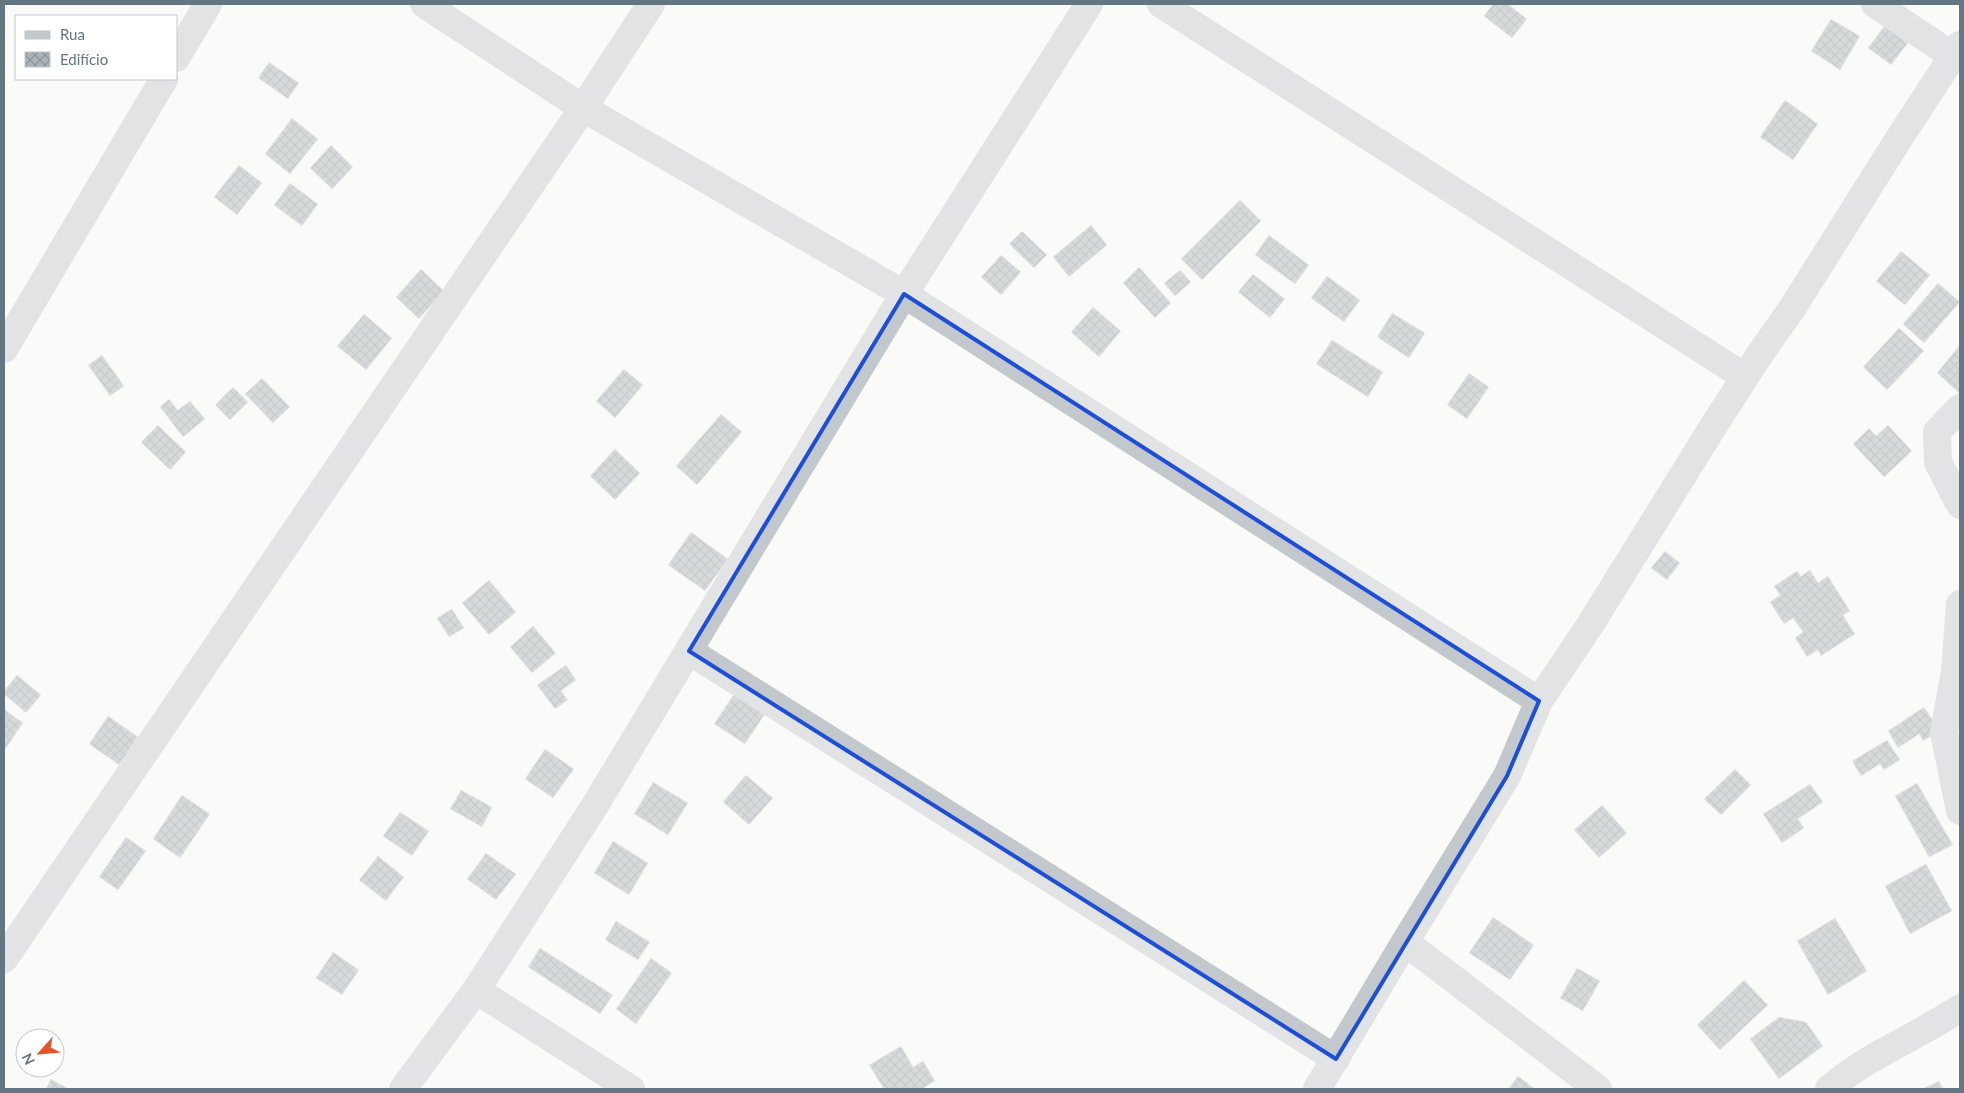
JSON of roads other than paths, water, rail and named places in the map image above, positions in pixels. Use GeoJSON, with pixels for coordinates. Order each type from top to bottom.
{"type":"FeatureCollection","features":[{"type":"Feature","properties":{"kind":"street"},"geometry":{"type":"LineString","coordinates":[[178,55],[208,4]]}},
{"type":"Feature","properties":{"kind":"street"},"geometry":{"type":"LineString","coordinates":[[424,4],[582,108],[904,294],[1538,702]]}},
{"type":"Feature","properties":{"kind":"street"},"geometry":{"type":"LineString","coordinates":[[4,959],[651,4]]}},
{"type":"Feature","properties":{"kind":"street"},"geometry":{"type":"LineString","coordinates":[[403,1089],[476,990],[594,807],[904,294],[1089,4]]}},
{"type":"Feature","properties":{"kind":"street"},"geometry":{"type":"LineString","coordinates":[[1161,4],[1745,377]]}},
{"type":"Feature","properties":{"kind":"street"},"geometry":{"type":"LineString","coordinates":[[1317,1089],[1507,776],[1538,702],[1590,626],[1745,377],[1793,307],[1898,140],[1957,51],[1875,4]]}},
{"type":"Feature","properties":{"kind":"street"},"geometry":{"type":"LineString","coordinates":[[4,349],[163,80]]}},
{"type":"Feature","properties":{"kind":"street"},"geometry":{"type":"LineString","coordinates":[[1960,408],[1936,432],[1938,462],[1960,505]]}},
{"type":"Feature","properties":{"kind":"street"},"geometry":{"type":"LineString","coordinates":[[1960,604],[1954,672],[1944,732],[1960,811]]}},
{"type":"Feature","properties":{"kind":"street"},"geometry":{"type":"LineString","coordinates":[[689,651],[1336,1058]]}},
{"type":"Feature","properties":{"kind":"street"},"geometry":{"type":"LineString","coordinates":[[1405,942],[1598,1089]]}},
{"type":"Feature","properties":{"kind":"street"},"geometry":{"type":"LineString","coordinates":[[476,990],[631,1089]]}},
{"type":"Feature","properties":{"kind":"street"},"geometry":{"type":"LineString","coordinates":[[1829,1089],[1854,1069],[1935,1025],[1960,1008]]}}]}
